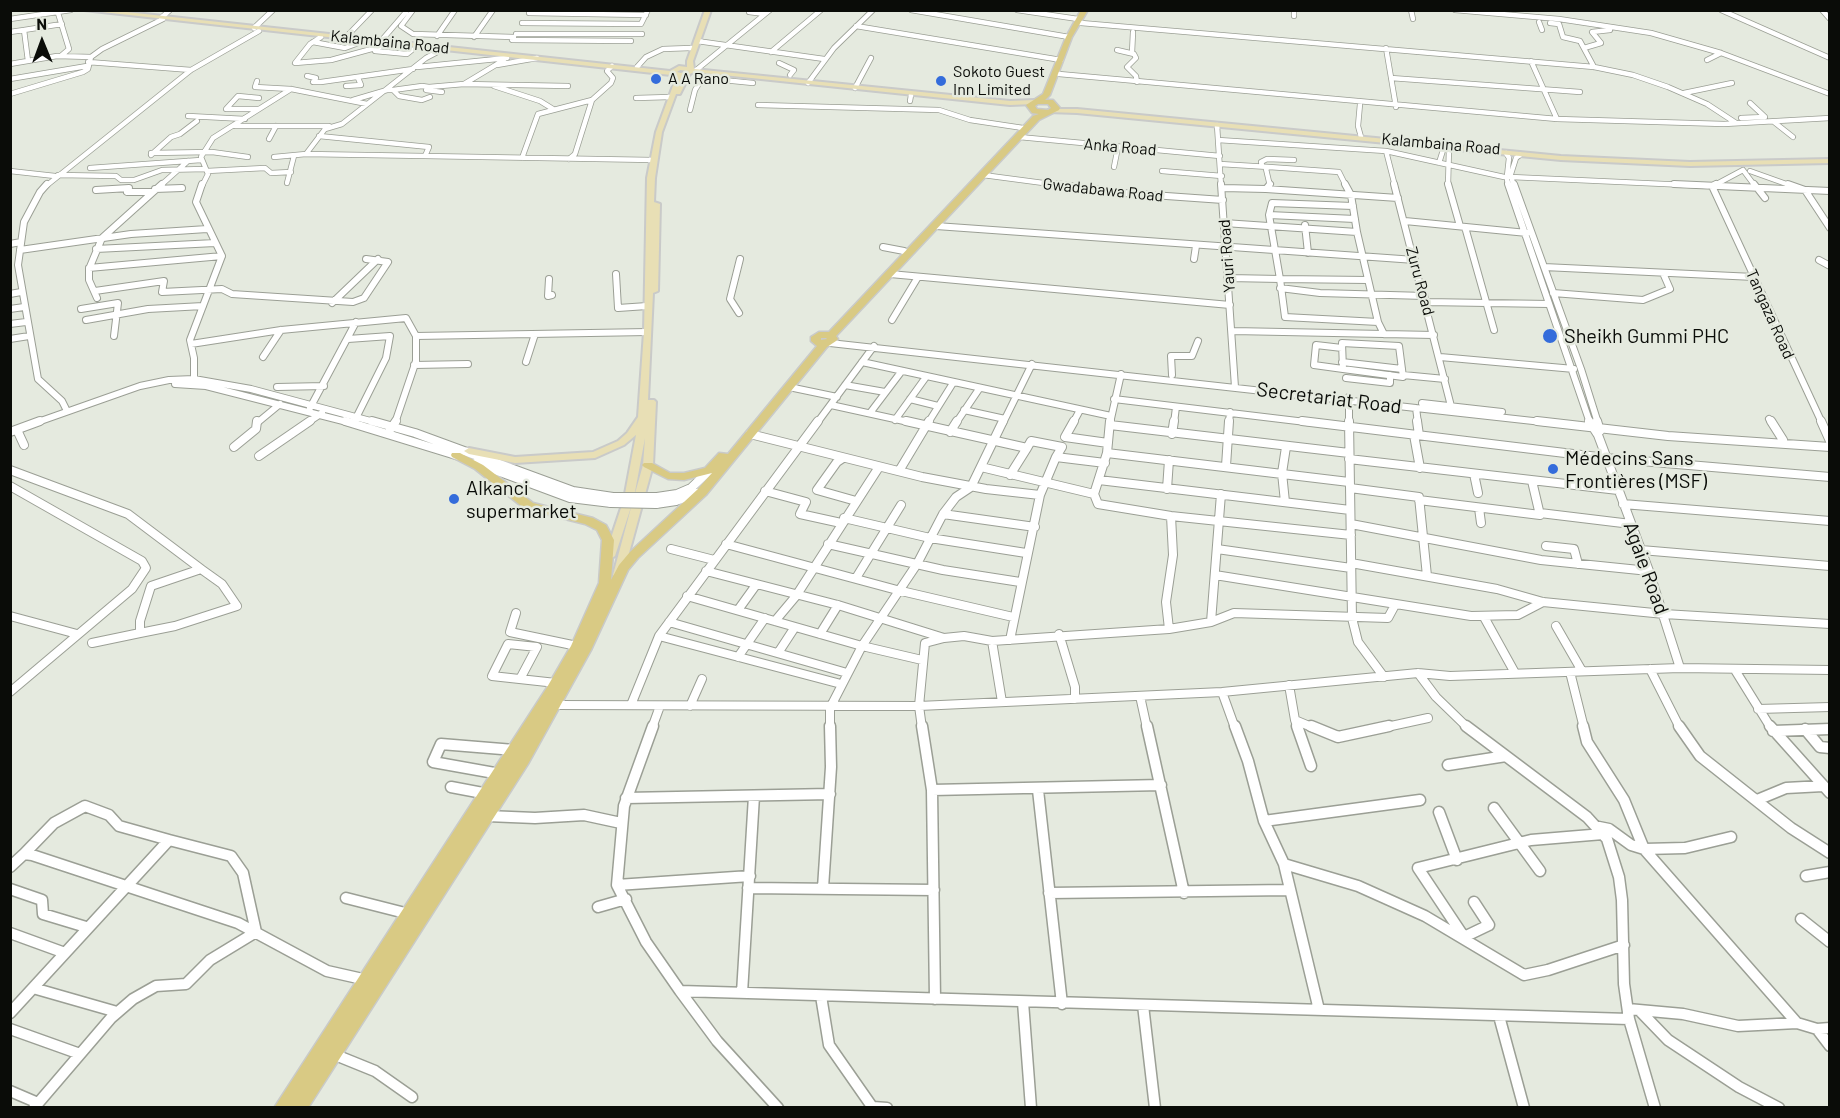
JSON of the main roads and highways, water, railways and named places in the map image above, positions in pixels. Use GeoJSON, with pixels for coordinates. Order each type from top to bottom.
{"type":"FeatureCollection","features":[{"type":"Feature","properties":{"kind":"highway"},"geometry":{"type":"LineString","coordinates":[[283,1107],[516,750],[556,684],[610,582],[634,555],[693,502],[826,339],[936,226],[1021,132],[1032,116],[1034,106],[1046,95],[1069,37],[1085,10]]}},
{"type":"Feature","properties":{"kind":"highway"},"geometry":{"type":"LineString","coordinates":[[1052,108],[1050,94],[1079,21],[1090,10]]}},
{"type":"Feature","properties":{"kind":"highway"},"geometry":{"type":"LineString","coordinates":[[1034,106],[1052,108]]}},
{"type":"Feature","properties":{"kind":"highway"},"geometry":{"type":"LineString","coordinates":[[648,465],[668,476],[684,477],[698,475],[714,466],[904,251],[1021,132],[1036,118],[1052,108]]}},
{"type":"Feature","properties":{"kind":"highway"},"geometry":{"type":"LineString","coordinates":[[298,1107],[487,816],[555,705],[585,650],[610,582],[608,540],[602,528],[589,521],[529,506],[479,467],[456,455]]}},
{"type":"Feature","properties":{"kind":"main road","name":"Kalambaina Road"},"geometry":{"type":"LineString","coordinates":[[87,10],[674,71]]}},
{"type":"Feature","properties":{"kind":"main road","name":"Kalambaina Road"},"geometry":{"type":"LineString","coordinates":[[105,10],[161,19]]}},
{"type":"Feature","properties":{"kind":"main road"},"geometry":{"type":"LineString","coordinates":[[674,71],[685,64],[703,10]]}},
{"type":"Feature","properties":{"kind":"main road"},"geometry":{"type":"LineString","coordinates":[[610,582],[648,465],[660,159],[670,118],[690,72],[697,41],[708,10]]}},
{"type":"Feature","properties":{"kind":"main road","name":"Kalambaina Road"},"geometry":{"type":"LineString","coordinates":[[257,29],[509,57],[674,71]]}},
{"type":"Feature","properties":{"kind":"main road"},"geometry":{"type":"LineString","coordinates":[[674,71],[1034,106]]}},
{"type":"Feature","properties":{"kind":"main road"},"geometry":{"type":"LineString","coordinates":[[610,582],[612,550],[634,476],[644,408],[653,160],[670,97],[677,83],[674,71]]}},
{"type":"Feature","properties":{"kind":"main road"},"geometry":{"type":"LineString","coordinates":[[690,72],[907,102],[1034,106]]}},
{"type":"Feature","properties":{"kind":"main road","name":"Kalambaina Road"},"geometry":{"type":"LineString","coordinates":[[1052,108],[1613,158],[1830,160]]}},
{"type":"Feature","properties":{"kind":"main road"},"geometry":{"type":"LineString","coordinates":[[1052,108],[1506,153],[1631,162],[1742,166],[1830,160]]}},
{"type":"Feature","properties":{"kind":"main road"},"geometry":{"type":"LineString","coordinates":[[469,451],[515,460],[595,455],[614,447],[631,435],[644,408]]}},
{"type":"Feature","properties":{"kind":"place","name":"A A Rano"},"geometry":{"type":"Point","coordinates":[656,79]}},
{"type":"Feature","properties":{"kind":"place","name":"Sokoto Guest Inn Limited"},"geometry":{"type":"Point","coordinates":[941,81]}},
{"type":"Feature","properties":{"kind":"place","name":"Sheikh Gummi PHC"},"geometry":{"type":"Point","coordinates":[1550,336]}},
{"type":"Feature","properties":{"kind":"place","name":"Médecins Sans Frontières (MSF)"},"geometry":{"type":"Point","coordinates":[1553,469]}},
{"type":"Feature","properties":{"kind":"place","name":"Alkanci supermarket"},"geometry":{"type":"Point","coordinates":[454,499]}}]}
